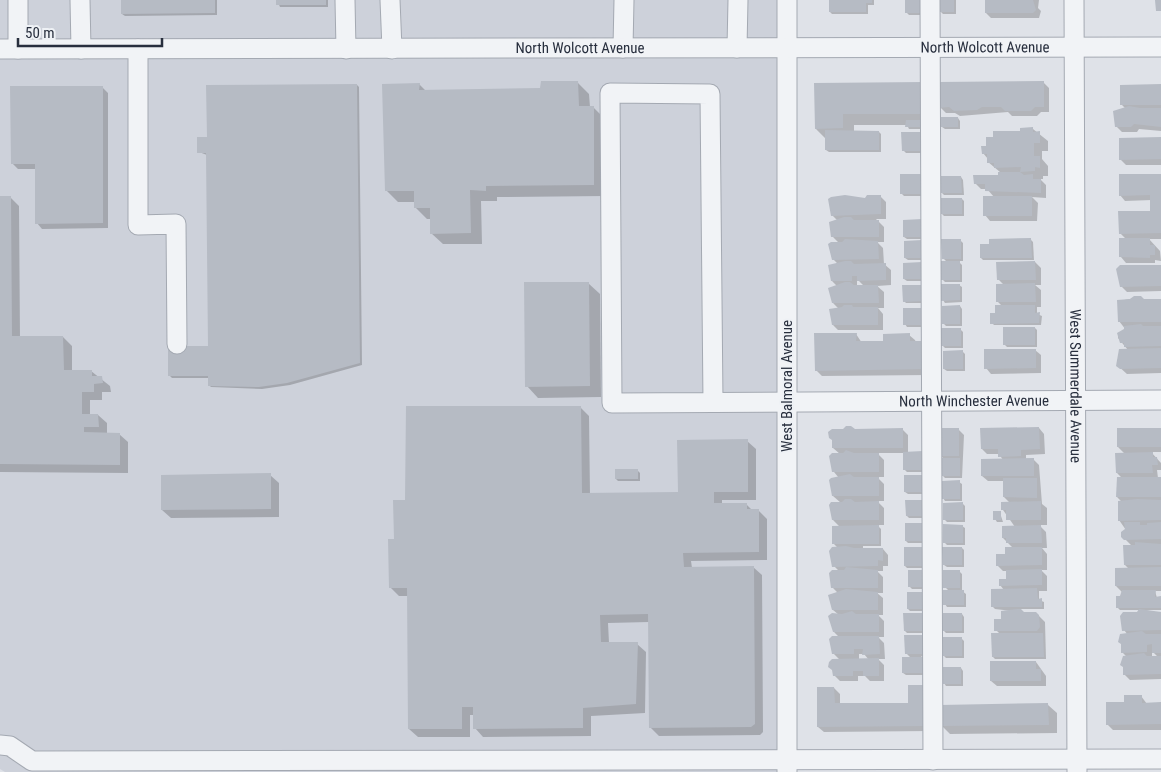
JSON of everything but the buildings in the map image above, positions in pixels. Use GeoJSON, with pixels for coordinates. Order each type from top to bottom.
{"type":"FeatureCollection","features":[{"type":"Feature","properties":{"kind":"street"},"geometry":{"type":"LineString","coordinates":[[9,49],[18,0]]}},
{"type":"Feature","properties":{"kind":"street"},"geometry":{"type":"LineString","coordinates":[[80,0],[81,49]]}},
{"type":"Feature","properties":{"kind":"street"},"geometry":{"type":"LineString","coordinates":[[345,0],[346,49]]}},
{"type":"Feature","properties":{"kind":"street"},"geometry":{"type":"LineString","coordinates":[[390,0],[392,49]]}},
{"type":"Feature","properties":{"kind":"street"},"geometry":{"type":"LineString","coordinates":[[623,48],[624,0]]}},
{"type":"Feature","properties":{"kind":"street"},"geometry":{"type":"LineString","coordinates":[[737,48],[738,0]]}},
{"type":"Feature","properties":{"kind":"street","name":"West Balmoral Avenue"},"geometry":{"type":"LineString","coordinates":[[787,0],[787,766]]}},
{"type":"Feature","properties":{"kind":"street"},"geometry":{"type":"LineString","coordinates":[[930,0],[933,401],[940,764]]}},
{"type":"Feature","properties":{"kind":"street","name":"West Summerdale Avenue"},"geometry":{"type":"LineString","coordinates":[[1074,0],[1077,766]]}},
{"type":"Feature","properties":{"kind":"street","name":"North Wolcott Avenue"},"geometry":{"type":"LineString","coordinates":[[9,49],[1161,47]]}},
{"type":"Feature","properties":{"kind":"street"},"geometry":{"type":"LineString","coordinates":[[138,49],[138,225],[176,224],[177,344]]}},
{"type":"Feature","properties":{"kind":"street","name":"North Winchester Avenue"},"geometry":{"type":"LineString","coordinates":[[713,402],[710,94],[610,93],[612,403],[1161,400]]}},
{"type":"Feature","properties":{"kind":"street"},"geometry":{"type":"LineString","coordinates":[[0,746],[10,746],[36,767],[940,764],[1077,766],[1161,759]]}},
{"type":"Feature","properties":{"kind":"shaded area"},"geometry":{"type":"Polygon","coordinates":[[[0,0],[783,0],[786,772],[5,772],[0,769],[0,0]]]}}]}
